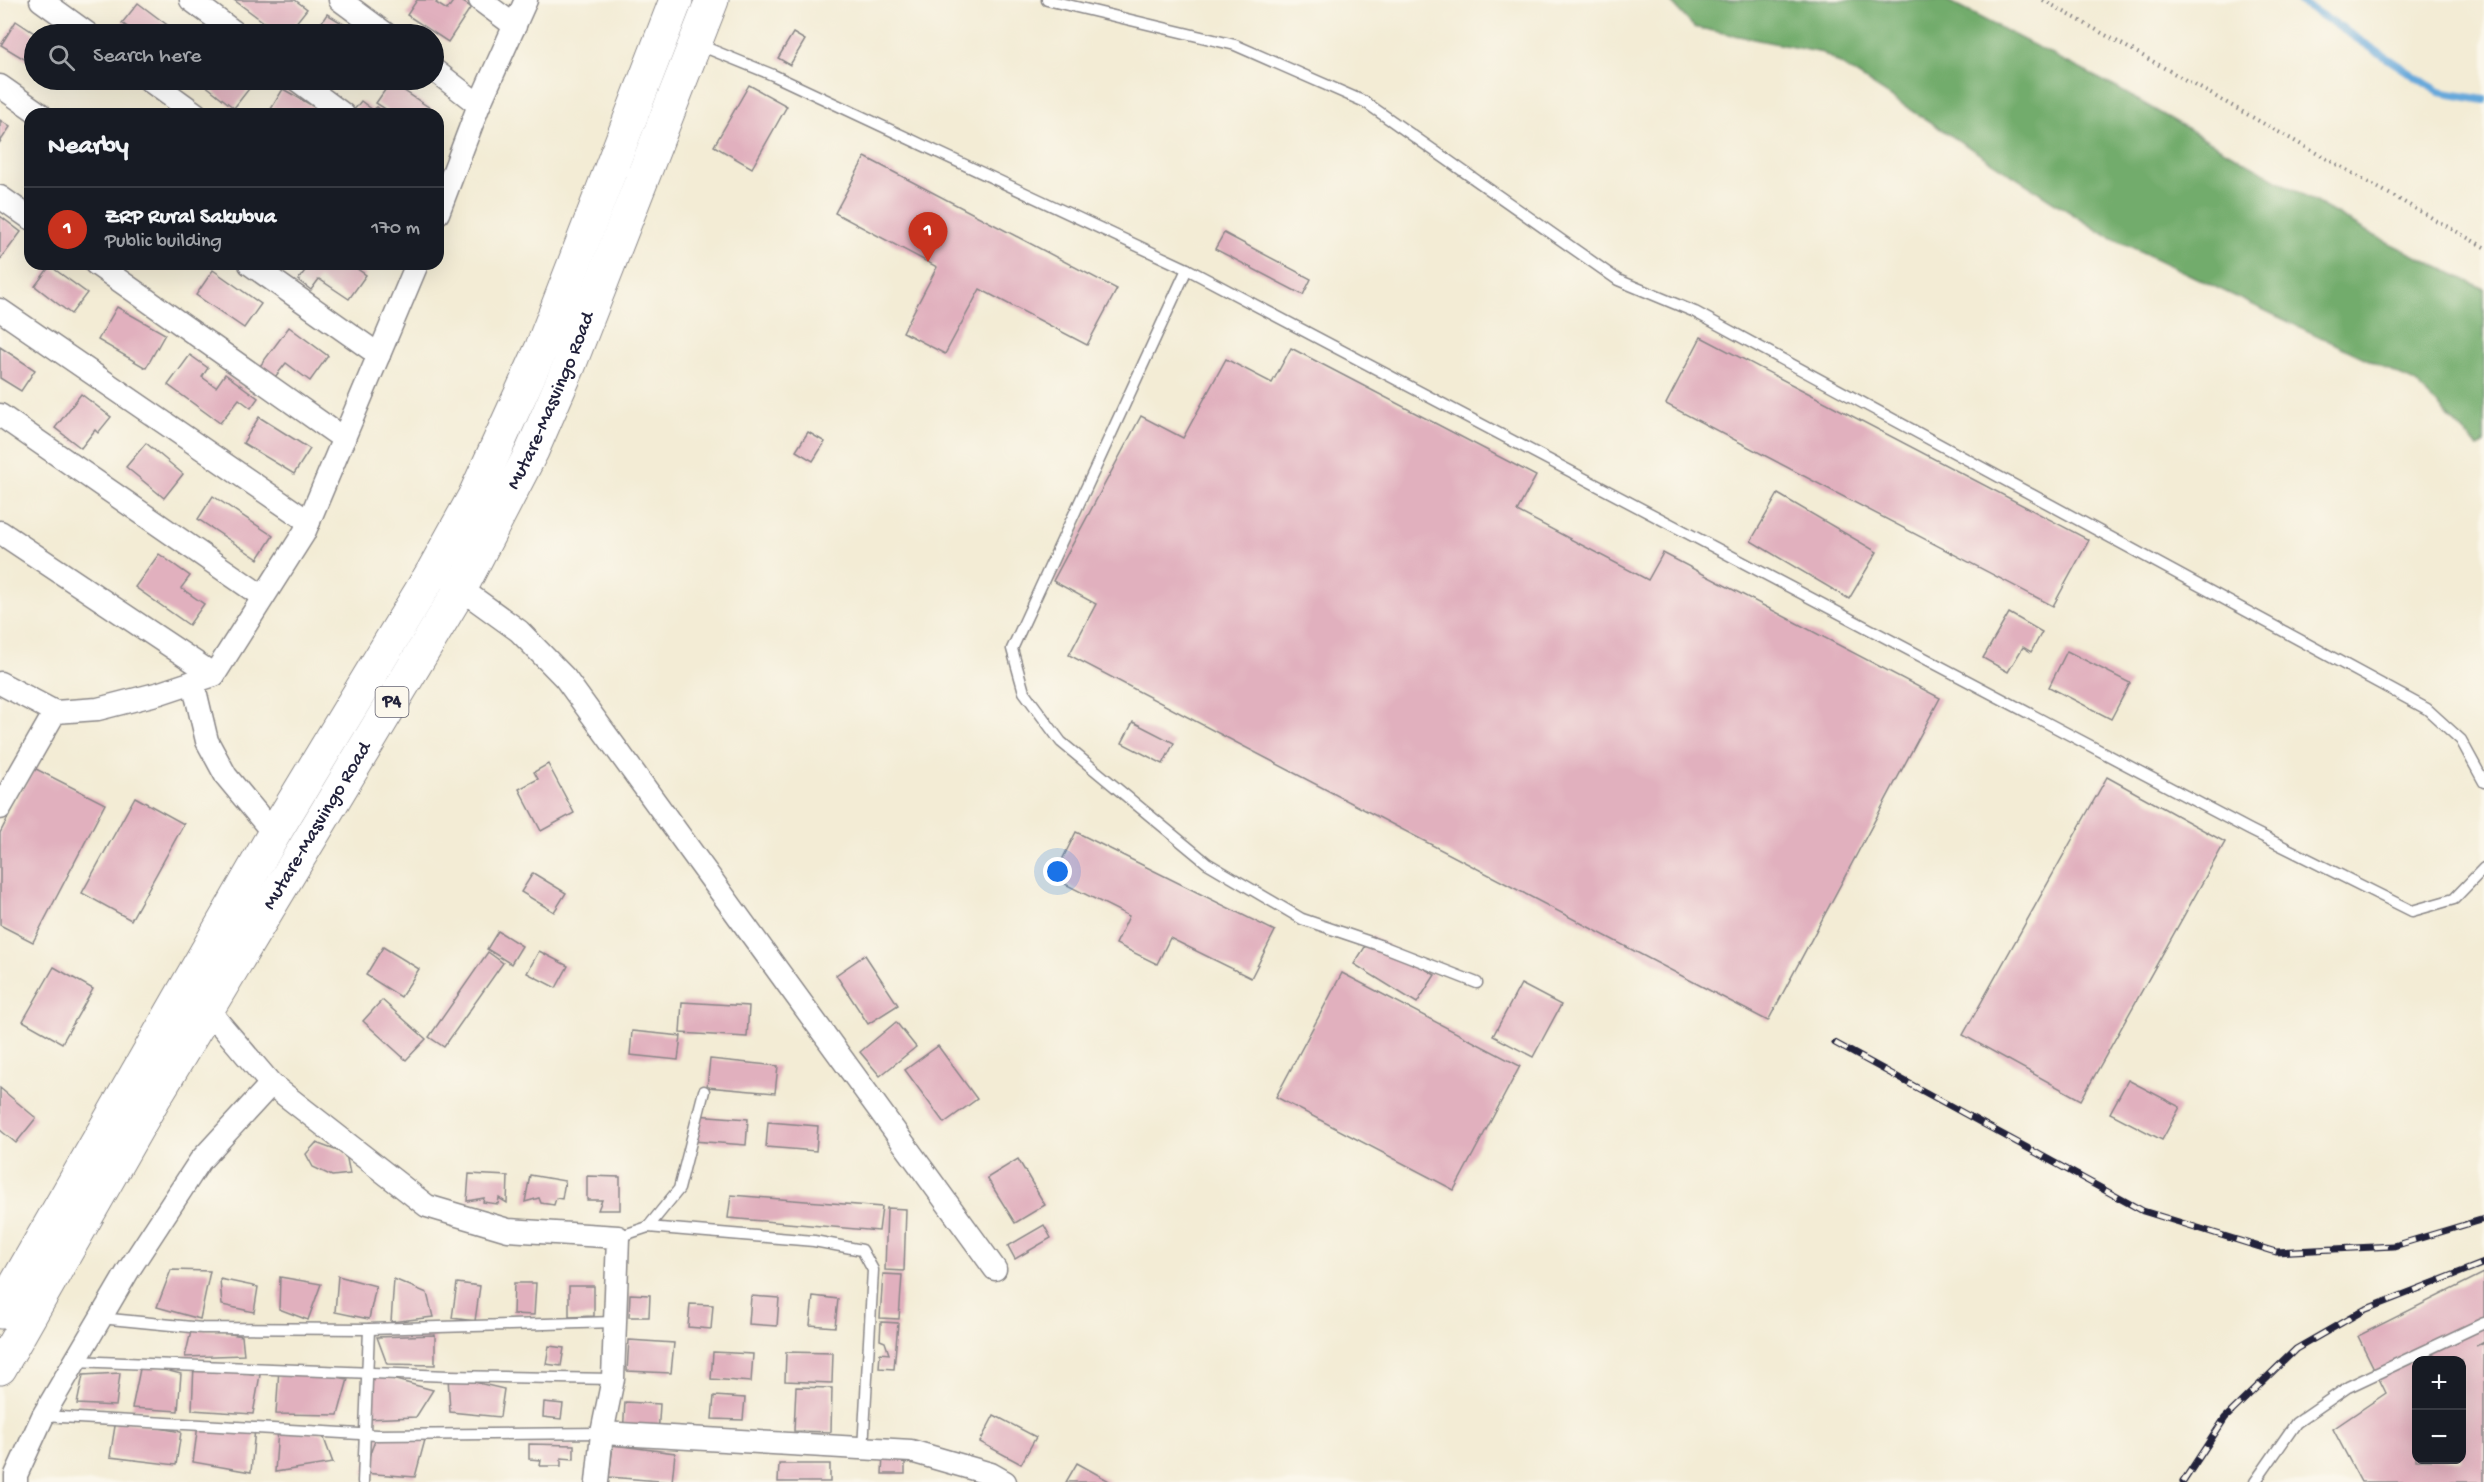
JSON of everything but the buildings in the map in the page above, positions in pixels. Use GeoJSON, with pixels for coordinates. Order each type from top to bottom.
{"type":"FeatureCollection","features":[{"type":"Feature","properties":{"kind":"highway","name":"Mutare-Masvingo Road"},"geometry":{"type":"LineString","coordinates":[[0,1312],[274,834],[434,571],[507,428],[542,347],[676,0]]}},
{"type":"Feature","properties":{"kind":"highway","name":"Mutare-Masvingo Road"},"geometry":{"type":"LineString","coordinates":[[0,1368],[153,1100],[461,588],[532,451],[569,366],[712,0]]}},
{"type":"Feature","properties":{"kind":"street"},"geometry":{"type":"LineString","coordinates":[[42,0],[74,24]]}},
{"type":"Feature","properties":{"kind":"street"},"geometry":{"type":"LineString","coordinates":[[191,0],[223,24]]}},
{"type":"Feature","properties":{"kind":"street"},"geometry":{"type":"LineString","coordinates":[[340,0],[372,24]]}},
{"type":"Feature","properties":{"kind":"street"},"geometry":{"type":"LineString","coordinates":[[480,0],[515,26]]}},
{"type":"Feature","properties":{"kind":"street"},"geometry":{"type":"LineString","coordinates":[[444,184],[526,0]]}},
{"type":"Feature","properties":{"kind":"street"},"geometry":{"type":"LineString","coordinates":[[444,78],[479,105]]}},
{"type":"Feature","properties":{"kind":"street"},"geometry":{"type":"LineString","coordinates":[[0,86],[31,108]]}},
{"type":"Feature","properties":{"kind":"street"},"geometry":{"type":"LineString","coordinates":[[163,90],[188,108]]}},
{"type":"Feature","properties":{"kind":"street"},"geometry":{"type":"LineString","coordinates":[[311,90],[335,108]]}},
{"type":"Feature","properties":{"kind":"street"},"geometry":{"type":"LineString","coordinates":[[0,197],[24,214]]}},
{"type":"Feature","properties":{"kind":"street"},"geometry":{"type":"LineString","coordinates":[[105,270],[344,439]]}},
{"type":"Feature","properties":{"kind":"street"},"geometry":{"type":"LineString","coordinates":[[259,270],[379,355]]}},
{"type":"Feature","properties":{"kind":"street"},"geometry":{"type":"LineString","coordinates":[[0,684],[55,712],[98,709],[203,679],[263,597],[309,522],[379,355],[408,270]]}},
{"type":"Feature","properties":{"kind":"street"},"geometry":{"type":"LineString","coordinates":[[0,310],[309,522]]}},
{"type":"Feature","properties":{"kind":"street"},"geometry":{"type":"LineString","coordinates":[[0,415],[263,597]]}},
{"type":"Feature","properties":{"kind":"street"},"geometry":{"type":"LineString","coordinates":[[0,532],[203,679]]}},
{"type":"Feature","properties":{"kind":"street"},"geometry":{"type":"LineString","coordinates":[[434,571],[519,631],[565,678],[995,1269]]}},
{"type":"Feature","properties":{"kind":"street"},"geometry":{"type":"LineString","coordinates":[[203,679],[207,741],[226,776],[274,834]]}},
{"type":"Feature","properties":{"kind":"street"},"geometry":{"type":"LineString","coordinates":[[0,808],[55,712]]}},
{"type":"Feature","properties":{"kind":"street"},"geometry":{"type":"LineString","coordinates":[[208,1010],[271,1084],[427,1206],[508,1230],[618,1238],[613,1380],[602,1434],[597,1482]]}},
{"type":"Feature","properties":{"kind":"street"},"geometry":{"type":"LineString","coordinates":[[16,1482],[16,1475],[43,1416],[73,1361],[200,1161],[271,1084]]}},
{"type":"Feature","properties":{"kind":"street"},"geometry":{"type":"LineString","coordinates":[[602,1434],[911,1451],[991,1474],[1005,1482]]}},
{"type":"Feature","properties":{"kind":"lane"},"geometry":{"type":"LineString","coordinates":[[1047,0],[1235,45],[1365,102],[1618,280],[1695,312],[2427,709],[2461,740],[2484,782]]}},
{"type":"Feature","properties":{"kind":"lane"},"geometry":{"type":"LineString","coordinates":[[695,43],[773,75],[1186,269],[2250,830],[2412,911],[2454,899],[2484,868]]}},
{"type":"Feature","properties":{"kind":"lane"},"geometry":{"type":"LineString","coordinates":[[1186,269],[1012,649],[1024,692],[1061,742],[1207,863],[1302,919],[1382,946],[1477,983]]}},
{"type":"Feature","properties":{"kind":"lane"},"geometry":{"type":"LineString","coordinates":[[648,1227],[679,1189],[704,1091]]}},
{"type":"Feature","properties":{"kind":"lane"},"geometry":{"type":"LineString","coordinates":[[618,1238],[648,1227],[814,1241],[862,1250],[873,1270],[862,1449]]}},
{"type":"Feature","properties":{"kind":"lane"},"geometry":{"type":"LineString","coordinates":[[100,1318],[202,1328],[369,1329],[615,1322]]}},
{"type":"Feature","properties":{"kind":"lane"},"geometry":{"type":"LineString","coordinates":[[2254,1482],[2296,1423],[2348,1387],[2484,1323]]}},
{"type":"Feature","properties":{"kind":"lane"},"geometry":{"type":"LineString","coordinates":[[363,1482],[369,1329]]}},
{"type":"Feature","properties":{"kind":"lane"},"geometry":{"type":"LineString","coordinates":[[73,1361],[613,1380]]}},
{"type":"Feature","properties":{"kind":"lane"},"geometry":{"type":"LineString","coordinates":[[43,1416],[426,1436],[602,1434]]}},
{"type":"Feature","properties":{"kind":"path"},"geometry":{"type":"LineString","coordinates":[[2043,0],[2484,247]]}},
{"type":"Feature","properties":{"kind":"green space"},"geometry":{"type":"Polygon","coordinates":[[[1669,0],[1946,0],[2115,87],[2373,235],[2484,289],[2484,444],[2478,447],[2415,382],[2102,233],[1823,53],[1694,27],[1669,0]]]}},
{"type":"Feature","properties":{"kind":"waterway"},"geometry":{"type":"LineString","coordinates":[[2298,0],[2439,92],[2484,100]]}},
{"type":"Feature","properties":{"kind":"railway"},"geometry":{"type":"LineString","coordinates":[[1835,1043],[2143,1211],[2276,1252],[2394,1246],[2484,1219]]}},
{"type":"Feature","properties":{"kind":"railway"},"geometry":{"type":"LineString","coordinates":[[2183,1482],[2225,1418],[2296,1349],[2364,1310],[2484,1263]]}},
{"type":"Feature","properties":{"kind":"place","name":"ZRP Rural Sakubva"},"geometry":{"type":"Point","coordinates":[928,262]}}]}
